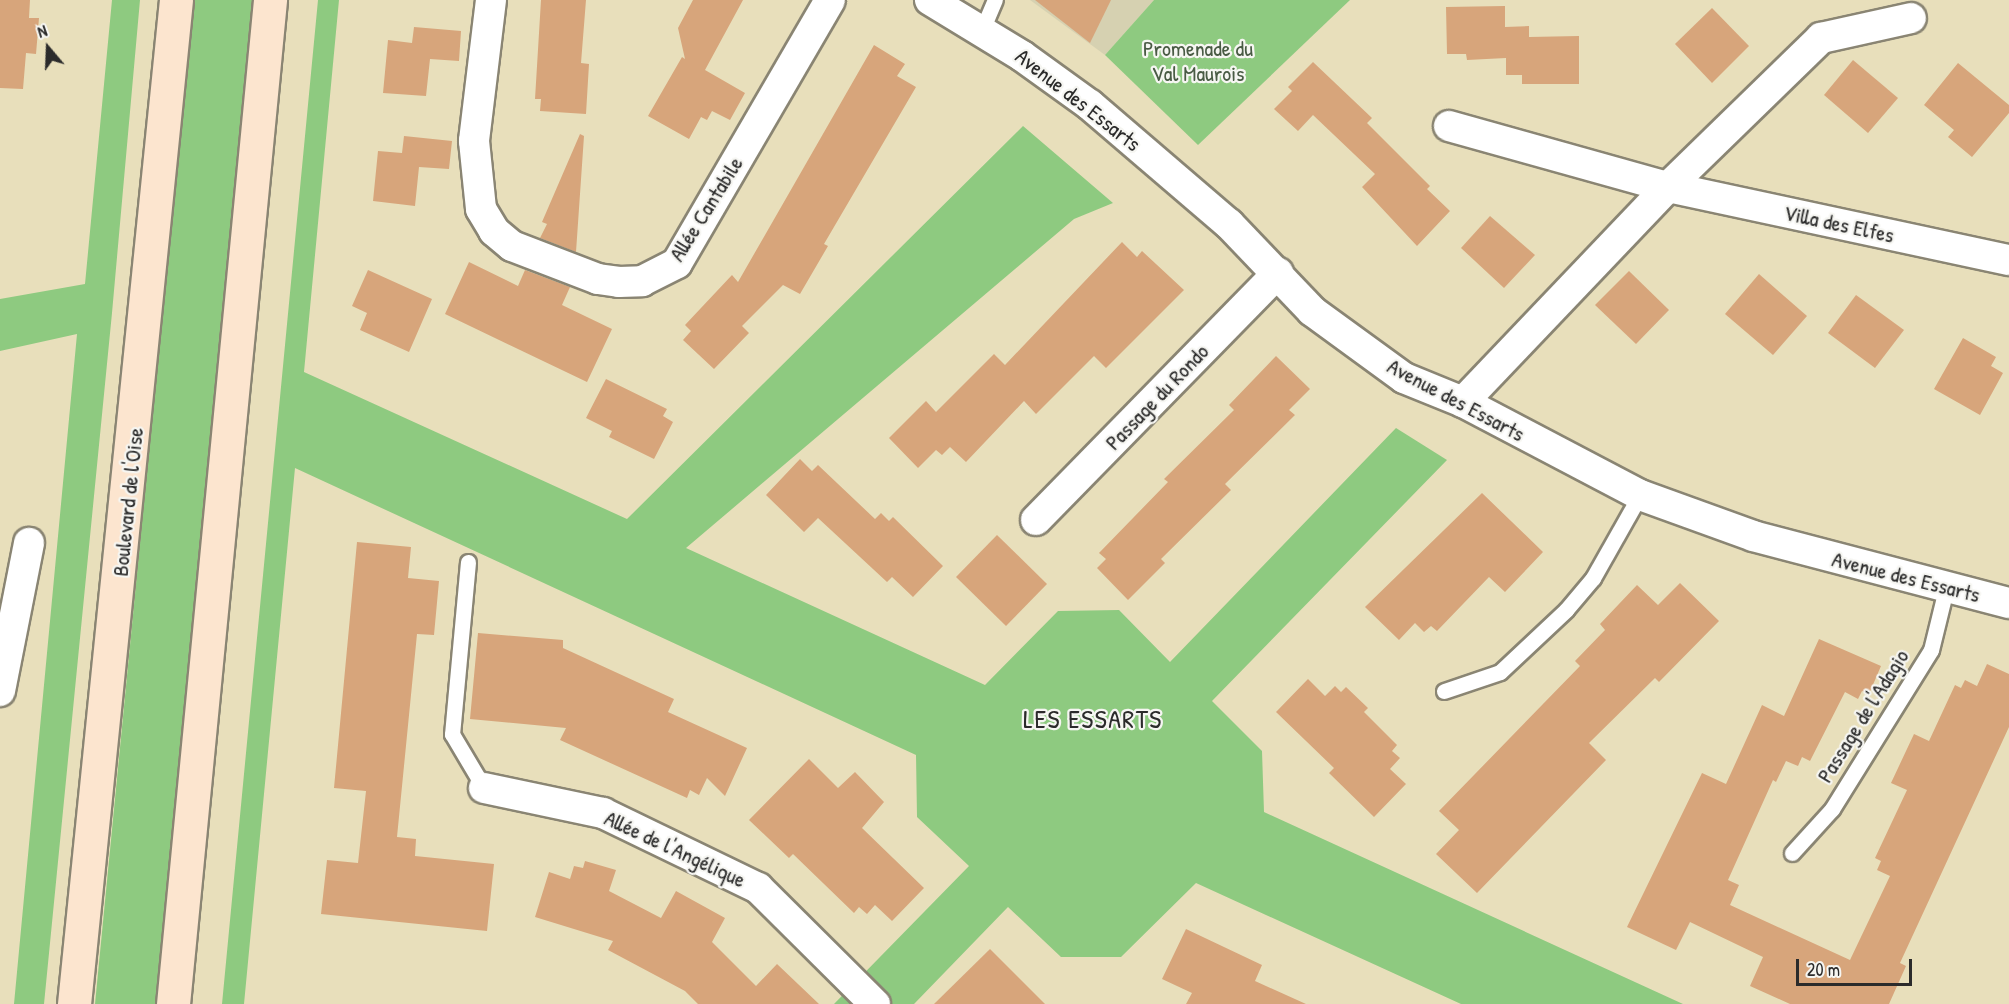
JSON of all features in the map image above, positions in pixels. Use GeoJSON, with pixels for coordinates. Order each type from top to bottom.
{"type":"FeatureCollection","features":[{"type":"Feature","properties":{"kind":"main road","name":"Boulevard de l'Oise"},"geometry":{"type":"LineString","coordinates":[[74,1004],[176,0]]}},
{"type":"Feature","properties":{"kind":"main road"},"geometry":{"type":"LineString","coordinates":[[173,1004],[270,0]]}},
{"type":"Feature","properties":{"kind":"street","name":"Allée Cantabile"},"geometry":{"type":"LineString","coordinates":[[491,0],[474,141],[481,209],[494,231],[512,246],[598,279],[619,282],[642,281],[677,263],[830,0]]}},
{"type":"Feature","properties":{"kind":"street","name":"Avenue des Essarts"},"geometry":{"type":"LineString","coordinates":[[930,0],[982,30],[1090,105],[1229,224],[1312,311],[1404,378],[1463,402],[1640,495],[1752,537],[1946,589],[2009,603]]}},
{"type":"Feature","properties":{"kind":"street"},"geometry":{"type":"LineString","coordinates":[[1463,402],[1668,187],[1821,38],[1911,18]]}},
{"type":"Feature","properties":{"kind":"street","name":"Villa des Elfes"},"geometry":{"type":"LineString","coordinates":[[1449,126],[1668,187],[2009,260]]}},
{"type":"Feature","properties":{"kind":"street","name":"Passage du Rondo"},"geometry":{"type":"LineString","coordinates":[[1036,520],[1278,273]]}},
{"type":"Feature","properties":{"kind":"street"},"geometry":{"type":"LineString","coordinates":[[0,691],[29,543]]}},
{"type":"Feature","properties":{"kind":"street","name":"Allée de l'Angélique"},"geometry":{"type":"LineString","coordinates":[[484,788],[603,813],[758,888],[875,1004]]}},
{"type":"Feature","properties":{"kind":"lane"},"geometry":{"type":"LineString","coordinates":[[982,30],[996,0]]}},
{"type":"Feature","properties":{"kind":"lane"},"geometry":{"type":"LineString","coordinates":[[1444,691],[1500,672],[1558,618],[1593,578],[1640,495]]}},
{"type":"Feature","properties":{"kind":"lane","name":"Allée de l'Angélique"},"geometry":{"type":"LineString","coordinates":[[468,562],[452,734],[484,788]]}},
{"type":"Feature","properties":{"kind":"lane","name":"Passage de l'Adagio"},"geometry":{"type":"LineString","coordinates":[[1792,854],[1832,809],[1931,650],[1946,589]]}},
{"type":"Feature","properties":{"kind":"shaded area"},"geometry":{"type":"Polygon","coordinates":[[[1030,0],[1154,0],[1105,55],[1030,0]]]}},
{"type":"Feature","properties":{"kind":"green space"},"geometry":{"type":"Polygon","coordinates":[[[112,0],[140,0],[112,313],[44,1004],[14,1004],[77,334],[0,351],[0,299],[85,284],[112,0]]]}},
{"type":"Feature","properties":{"kind":"green space"},"geometry":{"type":"Polygon","coordinates":[[[193,0],[254,0],[158,1004],[95,1004],[193,0]]]}},
{"type":"Feature","properties":{"kind":"green space"},"geometry":{"type":"Polygon","coordinates":[[[318,0],[339,0],[304,372],[627,519],[1023,126],[1113,203],[1074,219],[686,548],[985,685],[1058,611],[1119,610],[1170,662],[1396,428],[1447,460],[1212,701],[1262,751],[1264,812],[1683,1004],[1461,1004],[1196,883],[1121,957],[1061,957],[1008,907],[914,1004],[834,1004],[969,866],[917,817],[916,755],[295,468],[244,1004],[222,1004],[318,0]]]}},
{"type":"Feature","properties":{"kind":"green space","name":"Promenade du Val Maurois"},"geometry":{"type":"Polygon","coordinates":[[[1154,0],[1350,0],[1198,145],[1105,55],[1154,0]]]}},
{"type":"Feature","properties":{"kind":"building"},"geometry":{"type":"Polygon","coordinates":[[[0,0],[30,0],[29,18],[39,18],[36,54],[26,53],[23,89],[0,88],[0,0]]]}},
{"type":"Feature","properties":{"kind":"building"},"geometry":{"type":"Polygon","coordinates":[[[541,0],[586,0],[581,63],[589,64],[586,114],[540,111],[541,99],[535,99],[541,0]]]}},
{"type":"Feature","properties":{"kind":"building"},"geometry":{"type":"Polygon","coordinates":[[[693,0],[743,0],[705,70],[745,93],[730,120],[712,111],[707,120],[701,117],[689,139],[648,116],[682,57],[685,59],[678,28],[693,0]]]}},
{"type":"Feature","properties":{"kind":"building"},"geometry":{"type":"Polygon","coordinates":[[[1035,0],[1111,0],[1090,43],[1035,0]]]}},
{"type":"Feature","properties":{"kind":"building"},"geometry":{"type":"Polygon","coordinates":[[[1505,6],[1505,27],[1529,26],[1529,37],[1579,36],[1579,84],[1522,84],[1522,75],[1506,75],[1506,58],[1467,60],[1466,54],[1447,54],[1446,7],[1505,6]]]}},
{"type":"Feature","properties":{"kind":"building"},"geometry":{"type":"Polygon","coordinates":[[[1712,8],[1749,46],[1712,83],[1675,44],[1712,8]]]}},
{"type":"Feature","properties":{"kind":"building"},"geometry":{"type":"Polygon","coordinates":[[[414,27],[461,31],[459,61],[430,59],[426,96],[383,93],[388,40],[412,43],[414,27]]]}},
{"type":"Feature","properties":{"kind":"building"},"geometry":{"type":"Polygon","coordinates":[[[874,45],[905,64],[897,76],[916,87],[824,244],[828,246],[800,294],[783,285],[742,326],[749,333],[714,369],[683,340],[691,331],[685,325],[732,275],[738,282],[874,45]]]}},
{"type":"Feature","properties":{"kind":"building"},"geometry":{"type":"Polygon","coordinates":[[[1853,60],[1898,98],[1868,133],[1824,95],[1853,60]]]}},
{"type":"Feature","properties":{"kind":"building"},"geometry":{"type":"Polygon","coordinates":[[[1313,62],[1372,118],[1367,123],[1430,186],[1427,189],[1450,211],[1417,246],[1362,187],[1375,174],[1313,115],[1298,131],[1274,109],[1292,91],[1288,87],[1313,62]]]}},
{"type":"Feature","properties":{"kind":"building"},"geometry":{"type":"Polygon","coordinates":[[[1958,63],[2009,105],[2009,113],[1972,157],[1948,137],[1954,130],[1924,105],[1958,63]]]}},
{"type":"Feature","properties":{"kind":"building"},"geometry":{"type":"Polygon","coordinates":[[[580,134],[584,136],[576,252],[540,238],[547,224],[542,222],[580,134]]]}},
{"type":"Feature","properties":{"kind":"building"},"geometry":{"type":"Polygon","coordinates":[[[404,136],[452,141],[449,169],[419,167],[415,206],[373,201],[378,151],[402,153],[404,136]]]}},
{"type":"Feature","properties":{"kind":"building"},"geometry":{"type":"Polygon","coordinates":[[[1490,216],[1535,255],[1504,288],[1461,248],[1490,216]]]}},
{"type":"Feature","properties":{"kind":"building"},"geometry":{"type":"Polygon","coordinates":[[[1122,242],[1137,257],[1142,251],[1184,290],[1106,368],[1094,356],[1036,414],[1024,401],[966,462],[950,447],[942,455],[936,450],[918,468],[889,438],[926,401],[936,412],[994,354],[1005,365],[1122,242]]]}},
{"type":"Feature","properties":{"kind":"building"},"geometry":{"type":"Polygon","coordinates":[[[469,262],[518,286],[525,270],[570,287],[562,305],[612,329],[587,382],[445,314],[469,262]]]}},
{"type":"Feature","properties":{"kind":"building"},"geometry":{"type":"Polygon","coordinates":[[[368,270],[432,299],[409,352],[360,330],[367,313],[352,306],[368,270]]]}},
{"type":"Feature","properties":{"kind":"building"},"geometry":{"type":"Polygon","coordinates":[[[1629,271],[1669,310],[1636,344],[1595,305],[1629,271]]]}},
{"type":"Feature","properties":{"kind":"building"},"geometry":{"type":"Polygon","coordinates":[[[1759,274],[1807,316],[1773,355],[1725,314],[1759,274]]]}},
{"type":"Feature","properties":{"kind":"building"},"geometry":{"type":"Polygon","coordinates":[[[1856,295],[1904,330],[1875,368],[1828,333],[1856,295]]]}},
{"type":"Feature","properties":{"kind":"building"},"geometry":{"type":"Polygon","coordinates":[[[1963,338],[1996,357],[1991,366],[2003,373],[1980,415],[1934,389],[1963,338]]]}},
{"type":"Feature","properties":{"kind":"building"},"geometry":{"type":"Polygon","coordinates":[[[1276,356],[1310,389],[1289,410],[1295,415],[1225,484],[1231,490],[1161,559],[1165,563],[1128,600],[1097,568],[1106,559],[1099,553],[1168,482],[1164,479],[1234,410],[1229,405],[1276,356]]]}},
{"type":"Feature","properties":{"kind":"building"},"geometry":{"type":"Polygon","coordinates":[[[606,379],[667,409],[663,416],[673,422],[654,459],[609,437],[612,431],[586,418],[606,379]]]}},
{"type":"Feature","properties":{"kind":"building"},"geometry":{"type":"Polygon","coordinates":[[[800,459],[812,471],[818,465],[875,519],[881,513],[889,521],[893,517],[943,566],[913,597],[892,577],[887,582],[818,518],[804,532],[766,495],[800,459]]]}},
{"type":"Feature","properties":{"kind":"building"},"geometry":{"type":"Polygon","coordinates":[[[1482,493],[1543,552],[1505,592],[1489,577],[1437,631],[1431,626],[1424,632],[1415,623],[1399,640],[1365,607],[1482,493]]]}},
{"type":"Feature","properties":{"kind":"building"},"geometry":{"type":"Polygon","coordinates":[[[997,535],[1047,584],[1006,626],[956,577],[997,535]]]}},
{"type":"Feature","properties":{"kind":"building"},"geometry":{"type":"Polygon","coordinates":[[[357,542],[411,547],[408,578],[439,581],[434,635],[417,634],[397,837],[416,839],[415,856],[494,864],[487,931],[321,914],[327,860],[358,863],[366,791],[334,788],[357,542]]]}},
{"type":"Feature","properties":{"kind":"building"},"geometry":{"type":"Polygon","coordinates":[[[1680,583],[1719,621],[1659,682],[1655,678],[1589,743],[1606,760],[1477,893],[1436,854],[1459,830],[1439,811],[1580,666],[1575,661],[1605,630],[1600,624],[1637,585],[1658,605],[1680,583]]]}},
{"type":"Feature","properties":{"kind":"building"},"geometry":{"type":"Polygon","coordinates":[[[478,633],[563,640],[563,648],[674,699],[668,712],[747,748],[725,796],[707,778],[699,795],[690,790],[687,798],[560,740],[566,728],[470,719],[478,633]]]}},
{"type":"Feature","properties":{"kind":"building"},"geometry":{"type":"Polygon","coordinates":[[[1819,639],[1881,666],[1869,694],[1862,691],[1858,699],[1845,692],[1810,761],[1802,757],[1798,766],[1786,761],[1776,782],[1773,780],[1728,880],[1739,885],[1730,905],[1850,960],[1890,876],[1877,870],[1881,861],[1875,858],[1907,790],[1891,783],[1914,734],[1929,741],[1955,685],[1961,688],[1965,680],[1977,686],[1987,664],[2009,674],[2009,727],[1900,963],[1906,966],[1889,1004],[1790,1004],[1750,986],[1763,957],[1690,922],[1676,950],[1627,927],[1702,773],[1726,784],[1762,705],[1784,716],[1819,639]]]}},
{"type":"Feature","properties":{"kind":"building"},"geometry":{"type":"Polygon","coordinates":[[[1308,679],[1325,696],[1335,686],[1341,692],[1346,687],[1368,708],[1364,712],[1397,745],[1392,751],[1400,758],[1390,769],[1406,784],[1374,817],[1329,773],[1334,768],[1276,712],[1308,679]]]}},
{"type":"Feature","properties":{"kind":"building"},"geometry":{"type":"Polygon","coordinates":[[[809,759],[838,788],[855,772],[884,802],[862,828],[924,888],[892,921],[875,905],[867,914],[859,907],[854,913],[793,854],[789,858],[749,820],[809,759]]]}},
{"type":"Feature","properties":{"kind":"building"},"geometry":{"type":"Polygon","coordinates":[[[585,861],[616,870],[609,891],[661,918],[676,891],[725,918],[712,942],[756,986],[777,964],[819,1004],[698,1004],[685,991],[608,950],[613,941],[535,917],[549,872],[570,879],[574,866],[583,868],[585,861]]]}},
{"type":"Feature","properties":{"kind":"building"},"geometry":{"type":"Polygon","coordinates":[[[1186,929],[1262,965],[1255,981],[1306,1004],[1186,1004],[1192,993],[1162,979],[1186,929]]]}},
{"type":"Feature","properties":{"kind":"building"},"geometry":{"type":"Polygon","coordinates":[[[990,949],[1045,1004],[934,1004],[990,949]]]}},
{"type":"Feature","properties":{"kind":"district","name":"LES ESSARTS"},"geometry":{"type":"Point","coordinates":[1093,719]}}]}
